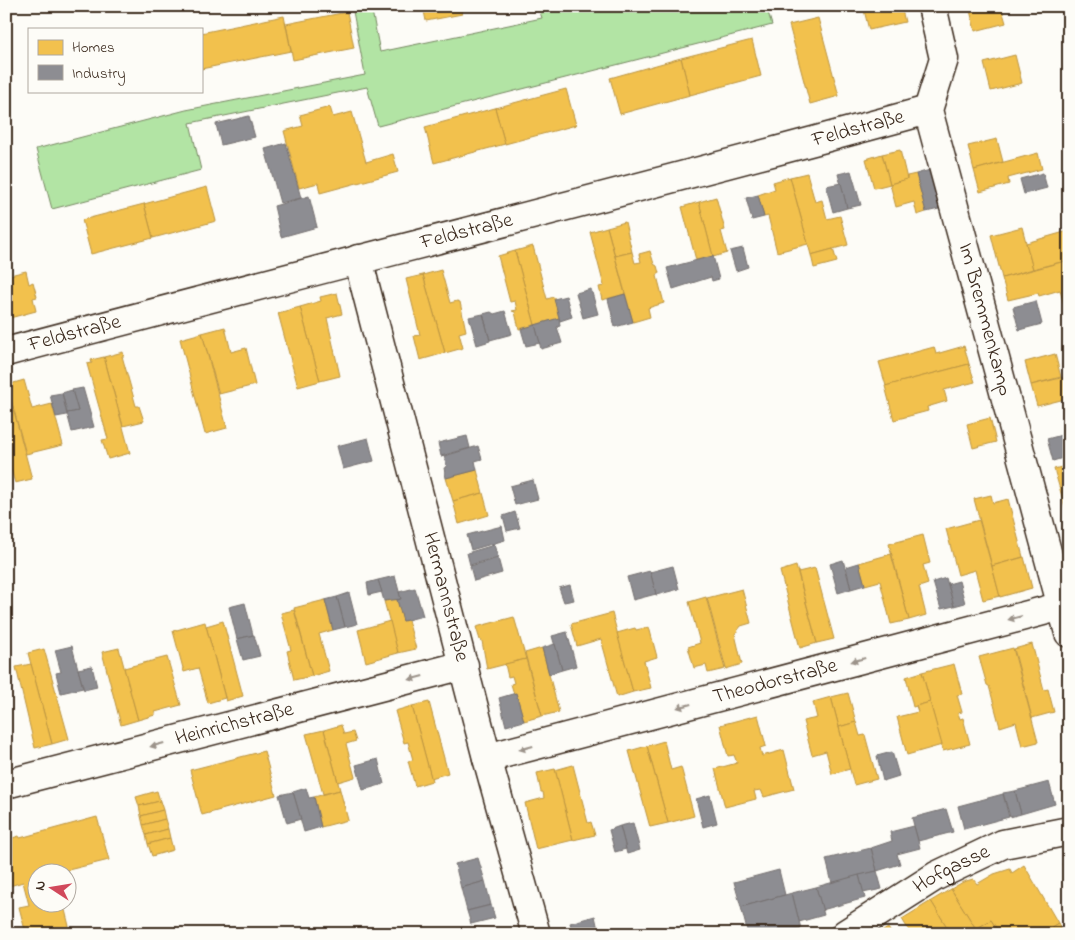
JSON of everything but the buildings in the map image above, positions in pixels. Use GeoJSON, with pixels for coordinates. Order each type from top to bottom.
{"type":"FeatureCollection","features":[{"type":"Feature","properties":{"kind":"street"},"geometry":{"type":"LineString","coordinates":[[928,110],[944,59],[932,6]]}},
{"type":"Feature","properties":{"kind":"street","name":"Feldstraße"},"geometry":{"type":"LineString","coordinates":[[6,352],[358,258],[815,141],[928,110]]}},
{"type":"Feature","properties":{"kind":"street","name":"Im Bremmenkamp"},"geometry":{"type":"LineString","coordinates":[[928,110],[1069,632]]}},
{"type":"Feature","properties":{"kind":"street","name":"Hermannstraße"},"geometry":{"type":"LineString","coordinates":[[358,258],[487,758],[536,934]]}},
{"type":"Feature","properties":{"kind":"street","name":"Theodorstraße"},"geometry":{"type":"LineString","coordinates":[[487,758],[1062,606]]}},
{"type":"Feature","properties":{"kind":"street","name":"Heinrichstraße"},"geometry":{"type":"LineString","coordinates":[[6,784],[464,665]]}},
{"type":"Feature","properties":{"kind":"street","name":"Hofgasse"},"geometry":{"type":"LineString","coordinates":[[845,934],[936,876],[1004,844],[1069,831]]}},
{"type":"Feature","properties":{"kind":"green space"},"geometry":{"type":"Polygon","coordinates":[[[352,6],[371,6],[380,52],[542,18],[538,6],[766,6],[772,25],[378,126],[367,87],[190,123],[201,170],[52,209],[36,149],[186,110],[365,75],[352,6]]]}}]}
